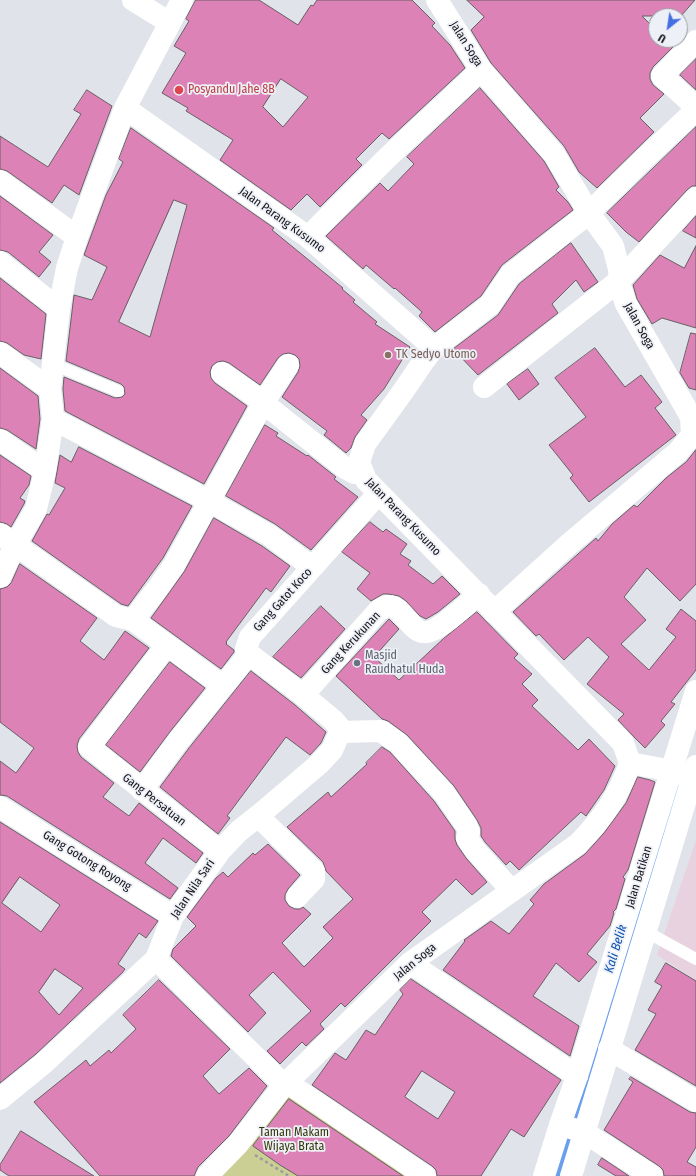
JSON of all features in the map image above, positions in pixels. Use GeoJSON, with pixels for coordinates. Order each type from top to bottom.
{"type":"FeatureCollection","features":[{"type":"Feature","properties":{"kind":"street"},"geometry":{"type":"LineString","coordinates":[[133,0],[170,23]]}},
{"type":"Feature","properties":{"kind":"street"},"geometry":{"type":"LineString","coordinates":[[0,577],[8,540],[36,509],[45,470],[53,419],[50,389],[59,309],[67,268],[125,108],[182,0]]}},
{"type":"Feature","properties":{"kind":"street","name":"Jalan Soga"},"geometry":{"type":"LineString","coordinates":[[438,0],[482,70],[554,154],[589,213],[613,246],[626,304],[691,417],[692,435],[678,452],[568,545],[494,612]]}},
{"type":"Feature","properties":{"kind":"street"},"geometry":{"type":"LineString","coordinates":[[434,348],[490,305],[510,275],[589,213],[696,109],[662,76],[696,41]]}},
{"type":"Feature","properties":{"kind":"street"},"geometry":{"type":"LineString","coordinates":[[308,236],[382,162],[482,70]]}},
{"type":"Feature","properties":{"kind":"street","name":"Jalan Parang Kusumo"},"geometry":{"type":"LineString","coordinates":[[125,108],[308,236],[434,348],[365,444],[359,462],[366,480],[378,494],[479,594],[494,612],[624,743],[630,763]]}},
{"type":"Feature","properties":{"kind":"street"},"geometry":{"type":"LineString","coordinates":[[0,181],[77,237]]}},
{"type":"Feature","properties":{"kind":"street"},"geometry":{"type":"LineString","coordinates":[[484,387],[620,280],[696,198]]}},
{"type":"Feature","properties":{"kind":"street"},"geometry":{"type":"LineString","coordinates":[[0,262],[59,309]]}},
{"type":"Feature","properties":{"kind":"street"},"geometry":{"type":"LineString","coordinates":[[0,353],[50,389]]}},
{"type":"Feature","properties":{"kind":"street"},"geometry":{"type":"LineString","coordinates":[[133,620],[174,565],[263,403],[288,365]]}},
{"type":"Feature","properties":{"kind":"street"},"geometry":{"type":"LineString","coordinates":[[222,373],[263,403],[345,468],[354,473],[362,471]]}},
{"type":"Feature","properties":{"kind":"street"},"geometry":{"type":"LineString","coordinates":[[53,419],[210,501],[269,535],[312,567]]}},
{"type":"Feature","properties":{"kind":"street"},"geometry":{"type":"LineString","coordinates":[[0,440],[45,470]]}},
{"type":"Feature","properties":{"kind":"street","name":"Gang Gatot Koco"},"geometry":{"type":"LineString","coordinates":[[249,654],[246,649],[250,637],[378,494]]}},
{"type":"Feature","properties":{"kind":"street"},"geometry":{"type":"LineString","coordinates":[[8,540],[116,616],[133,620],[223,686]]}},
{"type":"Feature","properties":{"kind":"street","name":"Gang Kerukunan"},"geometry":{"type":"LineString","coordinates":[[303,695],[379,610],[387,606],[395,607],[417,630],[425,633],[434,630],[479,594]]}},
{"type":"Feature","properties":{"kind":"street","name":"Gang Persatuan"},"geometry":{"type":"LineString","coordinates":[[168,645],[89,748],[220,851]]}},
{"type":"Feature","properties":{"kind":"street"},"geometry":{"type":"LineString","coordinates":[[142,790],[179,740],[249,654],[333,720],[340,732],[381,731],[398,743],[444,793],[466,825],[469,832],[467,838],[475,850],[512,891]]}},
{"type":"Feature","properties":{"kind":"street","name":"Jalan Batikan"},"geometry":{"type":"LineString","coordinates":[[544,1176],[577,1076],[696,691]]}},
{"type":"Feature","properties":{"kind":"street","name":"Jalan Nila Sari"},"geometry":{"type":"LineString","coordinates":[[0,1099],[44,1063],[156,959],[173,916],[220,851],[239,831],[328,754],[337,742],[340,732]]}},
{"type":"Feature","properties":{"kind":"street"},"geometry":{"type":"LineString","coordinates":[[630,763],[672,771],[694,772]]}},
{"type":"Feature","properties":{"kind":"street","name":"Jalan Soga"},"geometry":{"type":"LineString","coordinates":[[207,1176],[238,1144],[285,1084],[410,963],[578,844],[594,828],[611,805],[624,781],[630,763]]}},
{"type":"Feature","properties":{"kind":"street","name":"Jalan Batikan"},"geometry":{"type":"LineString","coordinates":[[571,1176],[694,772]]}},
{"type":"Feature","properties":{"kind":"street","name":"Gang Gotong Royong"},"geometry":{"type":"LineString","coordinates":[[0,807],[173,916]]}},
{"type":"Feature","properties":{"kind":"street"},"geometry":{"type":"LineString","coordinates":[[258,816],[314,871],[314,878],[297,897]]}},
{"type":"Feature","properties":{"kind":"street"},"geometry":{"type":"LineString","coordinates":[[156,959],[285,1084],[425,1176]]}},
{"type":"Feature","properties":{"kind":"street"},"geometry":{"type":"LineString","coordinates":[[410,963],[577,1076]]}},
{"type":"Feature","properties":{"kind":"street"},"geometry":{"type":"LineString","coordinates":[[609,1049],[696,1101]]}},
{"type":"Feature","properties":{"kind":"street"},"geometry":{"type":"LineString","coordinates":[[560,1125],[584,1132],[652,1176]]}},
{"type":"Feature","properties":{"kind":"lane"},"geometry":{"type":"LineString","coordinates":[[53,364],[118,391]]}},
{"type":"Feature","properties":{"kind":"lane"},"geometry":{"type":"LineString","coordinates":[[645,930],[696,959]]}},
{"type":"Feature","properties":{"kind":"path"},"geometry":{"type":"LineString","coordinates":[[238,1144],[289,1176]]}},
{"type":"Feature","properties":{"kind":"shaded area"},"geometry":{"type":"Polygon","coordinates":[[[696,840],[696,980],[657,955],[696,840]]]}},
{"type":"Feature","properties":{"kind":"green space","name":"Taman Makam Wijaya Brata"},"geometry":{"type":"Polygon","coordinates":[[[286,1091],[419,1176],[217,1176],[286,1091]]]}},
{"type":"Feature","properties":{"kind":"building"},"geometry":{"type":"Polygon","coordinates":[[[196,0],[259,0],[298,25],[311,5],[313,6],[317,0],[412,0],[435,23],[432,26],[450,45],[465,68],[389,139],[382,133],[356,159],[362,165],[320,207],[307,194],[291,210],[220,160],[233,140],[186,111],[188,108],[162,93],[186,53],[174,46],[189,21],[186,19],[196,0]],[[281,79],[263,107],[283,127],[308,97],[281,79]]]}},
{"type":"Feature","properties":{"kind":"building"},"geometry":{"type":"Polygon","coordinates":[[[467,0],[695,0],[688,8],[648,8],[648,16],[642,16],[648,22],[648,48],[672,48],[653,67],[650,73],[650,79],[653,85],[664,94],[640,118],[654,132],[597,188],[579,172],[564,146],[491,63],[471,30],[484,17],[467,0]]]}},
{"type":"Feature","properties":{"kind":"building"},"geometry":{"type":"Polygon","coordinates":[[[696,59],[696,90],[680,75],[696,59]]]}},
{"type":"Feature","properties":{"kind":"building"},"geometry":{"type":"Polygon","coordinates":[[[480,88],[544,161],[559,187],[556,190],[568,202],[573,210],[502,265],[481,296],[435,332],[419,316],[422,312],[395,288],[394,289],[366,265],[363,269],[326,236],[380,183],[388,191],[414,164],[407,157],[480,88]]]}},
{"type":"Feature","properties":{"kind":"building"},"geometry":{"type":"Polygon","coordinates":[[[87,90],[112,106],[79,195],[64,185],[52,203],[7,171],[0,169],[0,136],[48,167],[81,114],[74,110],[87,90]]]}},
{"type":"Feature","properties":{"kind":"building"},"geometry":{"type":"Polygon","coordinates":[[[696,127],[696,186],[692,186],[687,190],[639,242],[626,232],[607,213],[696,127]]]}},
{"type":"Feature","properties":{"kind":"building"},"geometry":{"type":"Polygon","coordinates":[[[131,128],[274,228],[272,230],[343,288],[342,289],[355,300],[353,302],[377,322],[375,324],[410,347],[384,389],[361,415],[367,420],[355,437],[351,448],[346,453],[324,435],[327,431],[282,397],[298,372],[300,366],[299,359],[295,355],[289,353],[283,354],[278,358],[260,385],[229,363],[223,361],[217,362],[212,366],[210,372],[211,378],[215,383],[247,406],[204,484],[65,411],[63,389],[64,377],[115,398],[122,397],[125,394],[124,387],[121,384],[66,361],[74,295],[92,300],[107,267],[84,255],[106,195],[123,162],[119,159],[131,128]],[[174,200],[119,322],[150,337],[187,205],[174,200]]]}},
{"type":"Feature","properties":{"kind":"building"},"geometry":{"type":"Polygon","coordinates":[[[0,196],[53,235],[39,252],[51,262],[39,277],[8,252],[0,250],[0,196]]]}},
{"type":"Feature","properties":{"kind":"building"},"geometry":{"type":"Polygon","coordinates":[[[696,216],[696,238],[683,231],[696,216]]]}},
{"type":"Feature","properties":{"kind":"building"},"geometry":{"type":"Polygon","coordinates":[[[571,243],[598,282],[584,292],[576,280],[552,304],[558,313],[478,375],[453,349],[498,315],[519,284],[571,243]]]}},
{"type":"Feature","properties":{"kind":"building"},"geometry":{"type":"Polygon","coordinates":[[[696,246],[696,328],[662,318],[652,324],[637,299],[633,285],[660,255],[684,268],[696,246]]]}},
{"type":"Feature","properties":{"kind":"building"},"geometry":{"type":"Polygon","coordinates":[[[0,278],[46,314],[41,359],[24,355],[7,343],[0,341],[0,278]]]}},
{"type":"Feature","properties":{"kind":"building"},"geometry":{"type":"Polygon","coordinates":[[[691,333],[696,334],[696,390],[689,388],[680,373],[691,333]]]}},
{"type":"Feature","properties":{"kind":"building"},"geometry":{"type":"Polygon","coordinates":[[[595,348],[625,387],[641,375],[662,402],[655,408],[676,435],[589,502],[570,478],[573,475],[549,445],[586,417],[555,378],[595,348]]]}},
{"type":"Feature","properties":{"kind":"building"},"geometry":{"type":"Polygon","coordinates":[[[0,368],[38,396],[40,419],[36,449],[7,430],[0,428],[0,368]]]}},
{"type":"Feature","properties":{"kind":"building"},"geometry":{"type":"Polygon","coordinates":[[[528,369],[539,384],[519,400],[507,384],[528,369]]]}},
{"type":"Feature","properties":{"kind":"building"},"geometry":{"type":"Polygon","coordinates":[[[265,425],[278,433],[276,436],[307,456],[308,455],[336,477],[334,479],[358,497],[311,550],[275,524],[226,496],[265,425]]]}},
{"type":"Feature","properties":{"kind":"building"},"geometry":{"type":"Polygon","coordinates":[[[79,447],[192,506],[163,558],[128,606],[121,604],[32,541],[47,514],[49,515],[65,488],[55,483],[60,455],[71,462],[79,447]]]}},
{"type":"Feature","properties":{"kind":"building"},"geometry":{"type":"Polygon","coordinates":[[[696,450],[696,584],[680,601],[647,568],[624,597],[646,620],[621,644],[649,670],[676,637],[666,629],[681,609],[696,621],[696,670],[671,702],[675,704],[661,721],[665,725],[645,748],[618,720],[624,714],[587,684],[609,657],[588,637],[564,660],[539,634],[536,636],[513,612],[596,538],[598,541],[612,524],[634,505],[637,507],[666,478],[686,462],[696,450]]]}},
{"type":"Feature","properties":{"kind":"building"},"geometry":{"type":"Polygon","coordinates":[[[0,455],[31,476],[29,485],[20,498],[25,501],[24,504],[11,527],[0,522],[0,455]]]}},
{"type":"Feature","properties":{"kind":"building"},"geometry":{"type":"Polygon","coordinates":[[[214,518],[262,546],[290,566],[271,592],[266,588],[226,642],[226,644],[234,650],[234,652],[221,669],[151,618],[184,572],[214,518]]]}},
{"type":"Feature","properties":{"kind":"building"},"geometry":{"type":"Polygon","coordinates":[[[370,522],[383,532],[386,529],[407,544],[400,554],[411,561],[408,565],[433,584],[442,576],[460,594],[438,612],[426,619],[420,616],[406,601],[399,596],[383,594],[371,601],[357,589],[370,573],[342,552],[370,522]]]}},
{"type":"Feature","properties":{"kind":"building"},"geometry":{"type":"Polygon","coordinates":[[[20,564],[97,618],[80,641],[104,660],[125,631],[149,648],[79,739],[77,746],[81,757],[114,783],[103,797],[129,816],[139,803],[203,853],[196,863],[163,838],[145,863],[178,888],[170,899],[7,796],[0,795],[0,761],[16,773],[34,748],[0,722],[0,589],[7,587],[11,583],[20,564]]]}},
{"type":"Feature","properties":{"kind":"building"},"geometry":{"type":"Polygon","coordinates":[[[321,606],[345,629],[301,678],[273,657],[321,606]]]}},
{"type":"Feature","properties":{"kind":"building"},"geometry":{"type":"Polygon","coordinates":[[[477,612],[518,654],[514,658],[532,674],[522,684],[538,700],[532,706],[578,750],[589,739],[615,766],[604,790],[586,816],[581,812],[519,870],[510,861],[506,865],[485,842],[481,836],[481,828],[477,820],[454,786],[407,735],[388,721],[382,719],[336,676],[389,619],[399,629],[374,657],[399,680],[443,639],[477,612]]]}},
{"type":"Feature","properties":{"kind":"building"},"geometry":{"type":"Polygon","coordinates":[[[170,662],[205,688],[140,772],[106,745],[170,662]]]}},
{"type":"Feature","properties":{"kind":"building"},"geometry":{"type":"Polygon","coordinates":[[[251,671],[295,705],[326,732],[321,743],[310,755],[286,737],[227,816],[230,818],[218,834],[160,787],[189,748],[251,671]]]}},
{"type":"Feature","properties":{"kind":"building"},"geometry":{"type":"Polygon","coordinates":[[[382,747],[390,752],[434,801],[455,831],[457,845],[487,882],[472,895],[456,879],[422,912],[431,921],[345,1007],[341,1003],[320,1024],[324,1029],[306,1046],[302,1042],[280,1064],[267,1051],[311,1011],[273,972],[249,995],[266,1013],[248,1032],[171,956],[173,949],[196,926],[187,917],[216,878],[223,872],[228,877],[253,853],[255,855],[268,844],[300,875],[288,889],[285,895],[285,900],[289,906],[295,909],[300,909],[303,907],[311,914],[282,943],[304,967],[333,938],[323,927],[353,899],[326,871],[323,862],[287,827],[328,792],[331,797],[367,764],[366,763],[382,747]]]}},
{"type":"Feature","properties":{"kind":"building"},"geometry":{"type":"Polygon","coordinates":[[[638,777],[655,782],[628,870],[623,877],[625,879],[616,909],[613,912],[610,926],[587,954],[597,962],[579,982],[556,963],[533,996],[579,1026],[570,1056],[443,970],[465,941],[464,940],[491,921],[509,934],[534,904],[530,900],[544,884],[585,854],[604,833],[626,803],[638,777]]]}},
{"type":"Feature","properties":{"kind":"building"},"geometry":{"type":"Polygon","coordinates":[[[0,822],[158,921],[146,938],[139,933],[118,964],[125,969],[122,973],[36,1054],[0,1083],[0,822]],[[20,877],[2,903],[41,932],[60,905],[20,877]],[[55,969],[39,992],[59,1015],[83,988],[55,969]]]}},
{"type":"Feature","properties":{"kind":"building"},"geometry":{"type":"Polygon","coordinates":[[[666,963],[696,981],[696,1086],[635,1050],[656,1014],[648,1010],[662,986],[655,982],[666,963]]]}},
{"type":"Feature","properties":{"kind":"building"},"geometry":{"type":"Polygon","coordinates":[[[411,979],[561,1080],[524,1137],[511,1129],[481,1176],[437,1176],[436,1170],[432,1166],[312,1085],[335,1053],[346,1060],[366,1030],[375,1035],[403,994],[400,990],[411,979]],[[422,1071],[405,1097],[438,1119],[455,1092],[422,1071]]]}},
{"type":"Feature","properties":{"kind":"building"},"geometry":{"type":"Polygon","coordinates":[[[159,980],[230,1049],[203,1076],[219,1094],[249,1068],[267,1086],[229,1136],[198,1167],[194,1176],[100,1176],[34,1102],[86,1060],[90,1066],[109,1050],[111,1053],[136,1029],[123,1015],[159,980]]]}},
{"type":"Feature","properties":{"kind":"building"},"geometry":{"type":"Polygon","coordinates":[[[631,1077],[690,1112],[696,1113],[696,1147],[687,1162],[696,1167],[696,1176],[664,1176],[663,1170],[659,1166],[604,1130],[633,1082],[629,1079],[631,1077]]]}},
{"type":"Feature","properties":{"kind":"building","name":"Taman Makam Wijaya Brata"},"geometry":{"type":"Polygon","coordinates":[[[289,1099],[403,1176],[298,1176],[280,1165],[253,1146],[289,1099]]]}},
{"type":"Feature","properties":{"kind":"building"},"geometry":{"type":"Polygon","coordinates":[[[21,1131],[94,1176],[9,1176],[0,1170],[0,1165],[21,1131]]]}},
{"type":"Feature","properties":{"kind":"building"},"geometry":{"type":"Polygon","coordinates":[[[602,1158],[629,1176],[616,1176],[598,1165],[602,1158]]]}},
{"type":"Feature","properties":{"kind":"waterway","name":"Kali Belik"},"geometry":{"type":"LineString","coordinates":[[574,1124],[680,780]]}},
{"type":"Feature","properties":{"kind":"waterway","name":"Kali Belik"},"geometry":{"type":"LineString","coordinates":[[557,1176],[571,1134]]}},
{"type":"Feature","properties":{"kind":"place","name":"Posyandu Jahe 8B"},"geometry":{"type":"Point","coordinates":[179,90]}},
{"type":"Feature","properties":{"kind":"place","name":"TK Sedyo Utomo"},"geometry":{"type":"Point","coordinates":[388,355]}},
{"type":"Feature","properties":{"kind":"place","name":"Masjid Raudhatul Huda"},"geometry":{"type":"Point","coordinates":[357,663]}}]}
